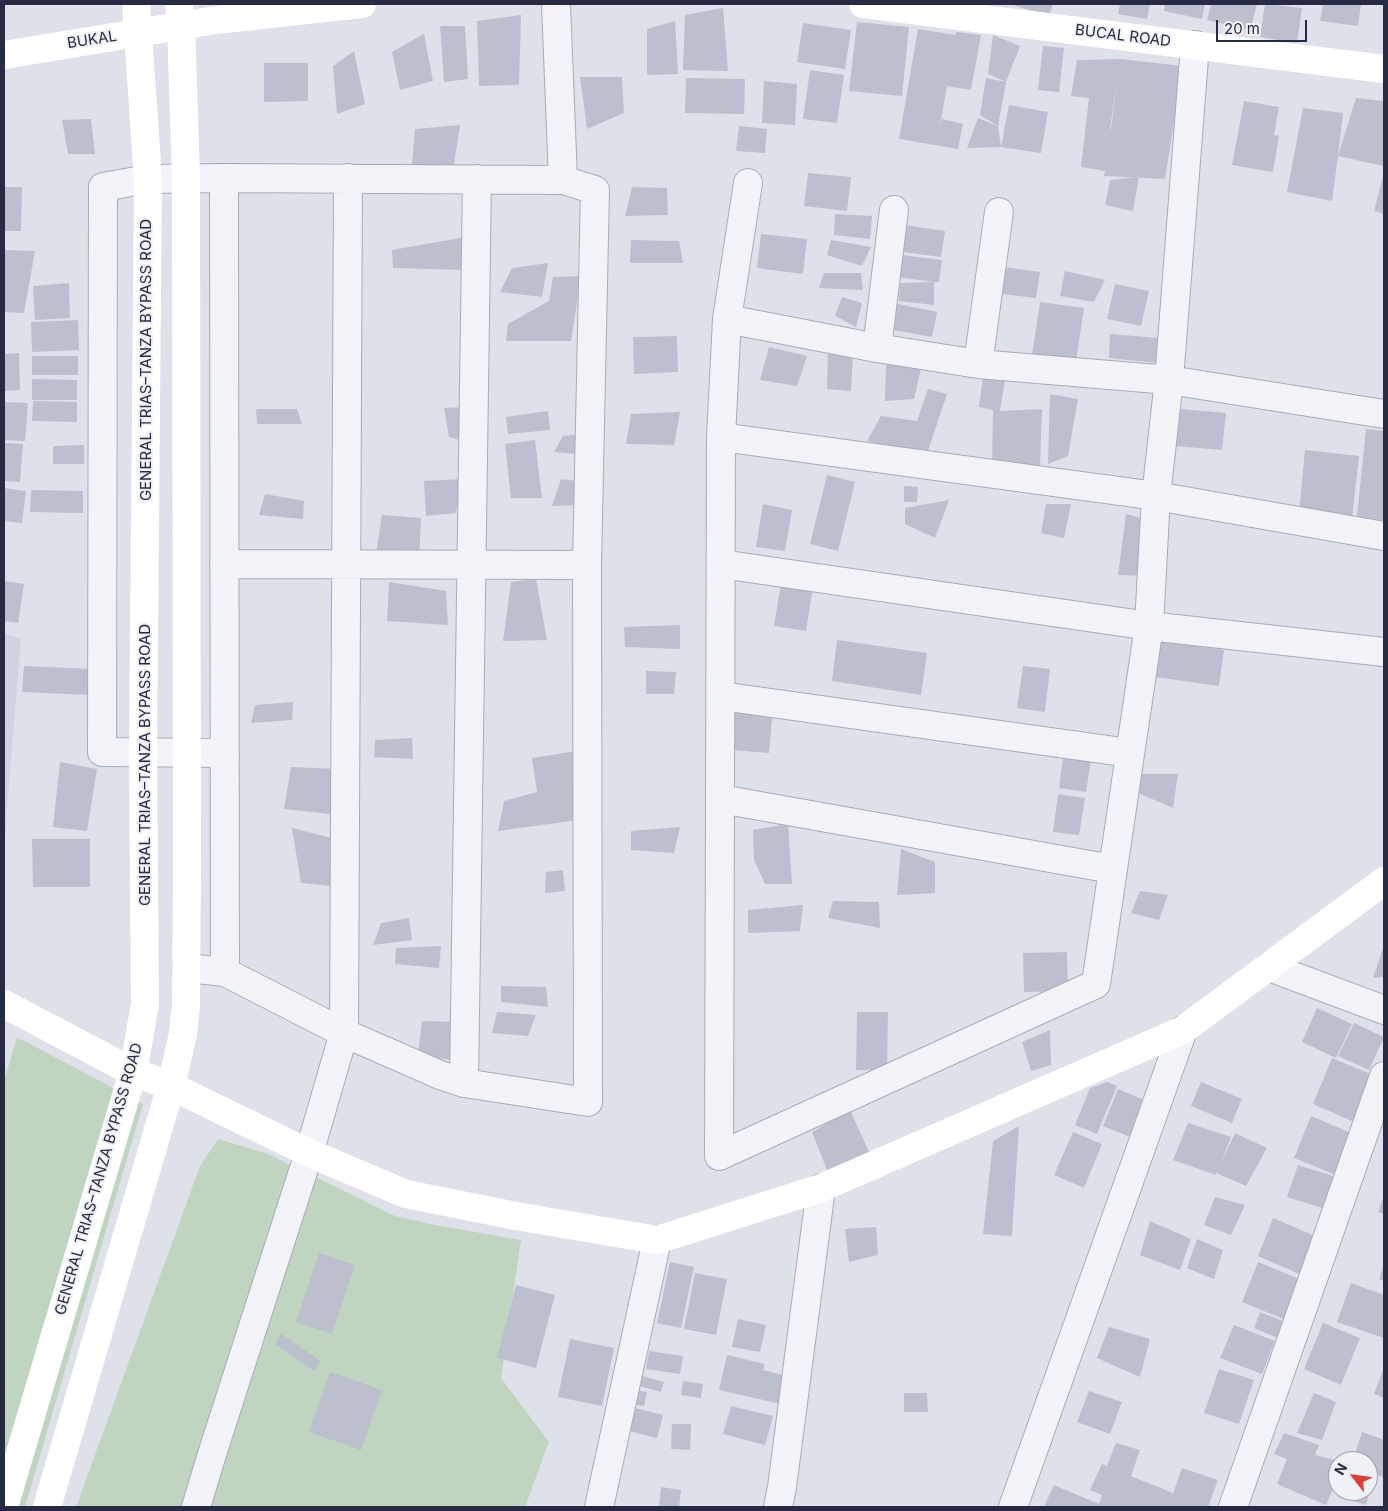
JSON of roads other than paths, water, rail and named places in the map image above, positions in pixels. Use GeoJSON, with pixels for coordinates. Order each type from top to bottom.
{"type":"FeatureCollection","features":[{"type":"Feature","properties":{"kind":"main road","name":"GENERAL TRIAS–TANZA BYPASS ROAD"},"geometry":{"type":"LineString","coordinates":[[4,1507],[133,1072],[145,1004],[144,752],[148,179],[136,4]]}},
{"type":"Feature","properties":{"kind":"main road"},"geometry":{"type":"LineString","coordinates":[[47,1507],[172,1086],[183,1034],[187,968],[186,177],[180,14],[216,20],[362,4]]}},
{"type":"Feature","properties":{"kind":"main road","name":"BUCAL ROAD"},"geometry":{"type":"LineString","coordinates":[[862,4],[1384,69]]}},
{"type":"Feature","properties":{"kind":"main road","name":"BUKAL"},"geometry":{"type":"LineString","coordinates":[[4,55],[139,32],[180,14]]}},
{"type":"Feature","properties":{"kind":"main road"},"geometry":{"type":"LineString","coordinates":[[4,1004],[133,1072],[172,1086],[309,1153],[406,1194],[516,1216],[657,1240],[821,1188],[1183,1030],[1384,881]]}},
{"type":"Feature","properties":{"kind":"street"},"geometry":{"type":"LineString","coordinates":[[556,4],[563,180]]}},
{"type":"Feature","properties":{"kind":"street"},"geometry":{"type":"LineString","coordinates":[[748,183],[727,318],[721,437],[719,1156],[1096,984],[1149,626],[1156,496],[1169,380],[1194,44]]}},
{"type":"Feature","properties":{"kind":"street"},"geometry":{"type":"LineString","coordinates":[[187,968],[225,972],[344,1033],[440,1075],[464,1083],[588,1102],[586,565],[595,190],[563,180],[186,177],[148,179],[103,187],[102,752],[224,753]]}},
{"type":"Feature","properties":{"kind":"street"},"geometry":{"type":"LineString","coordinates":[[224,178],[225,972]]}},
{"type":"Feature","properties":{"kind":"street"},"geometry":{"type":"LineString","coordinates":[[196,1507],[309,1153],[344,1033],[348,178]]}},
{"type":"Feature","properties":{"kind":"street"},"geometry":{"type":"LineString","coordinates":[[464,1083],[477,179]]}},
{"type":"Feature","properties":{"kind":"street"},"geometry":{"type":"LineString","coordinates":[[876,348],[894,210]]}},
{"type":"Feature","properties":{"kind":"street"},"geometry":{"type":"LineString","coordinates":[[978,364],[999,212]]}},
{"type":"Feature","properties":{"kind":"street"},"geometry":{"type":"LineString","coordinates":[[727,318],[876,348],[978,364],[1169,380],[1384,414]]}},
{"type":"Feature","properties":{"kind":"street"},"geometry":{"type":"LineString","coordinates":[[721,437],[1156,496],[1384,536]]}},
{"type":"Feature","properties":{"kind":"street"},"geometry":{"type":"LineString","coordinates":[[224,564],[586,565]]}},
{"type":"Feature","properties":{"kind":"street"},"geometry":{"type":"LineString","coordinates":[[721,564],[1149,626],[1384,652]]}},
{"type":"Feature","properties":{"kind":"street"},"geometry":{"type":"LineString","coordinates":[[721,696],[1130,753]]}},
{"type":"Feature","properties":{"kind":"street"},"geometry":{"type":"LineString","coordinates":[[721,799],[1112,869]]}},
{"type":"Feature","properties":{"kind":"street"},"geometry":{"type":"LineString","coordinates":[[1269,967],[1384,1010]]}},
{"type":"Feature","properties":{"kind":"street"},"geometry":{"type":"LineString","coordinates":[[1013,1507],[1183,1030]]}},
{"type":"Feature","properties":{"kind":"street"},"geometry":{"type":"LineString","coordinates":[[1233,1507],[1384,1076]]}},
{"type":"Feature","properties":{"kind":"street"},"geometry":{"type":"LineString","coordinates":[[778,1507],[821,1188]]}},
{"type":"Feature","properties":{"kind":"street"},"geometry":{"type":"LineString","coordinates":[[599,1507],[657,1240]]}}]}
